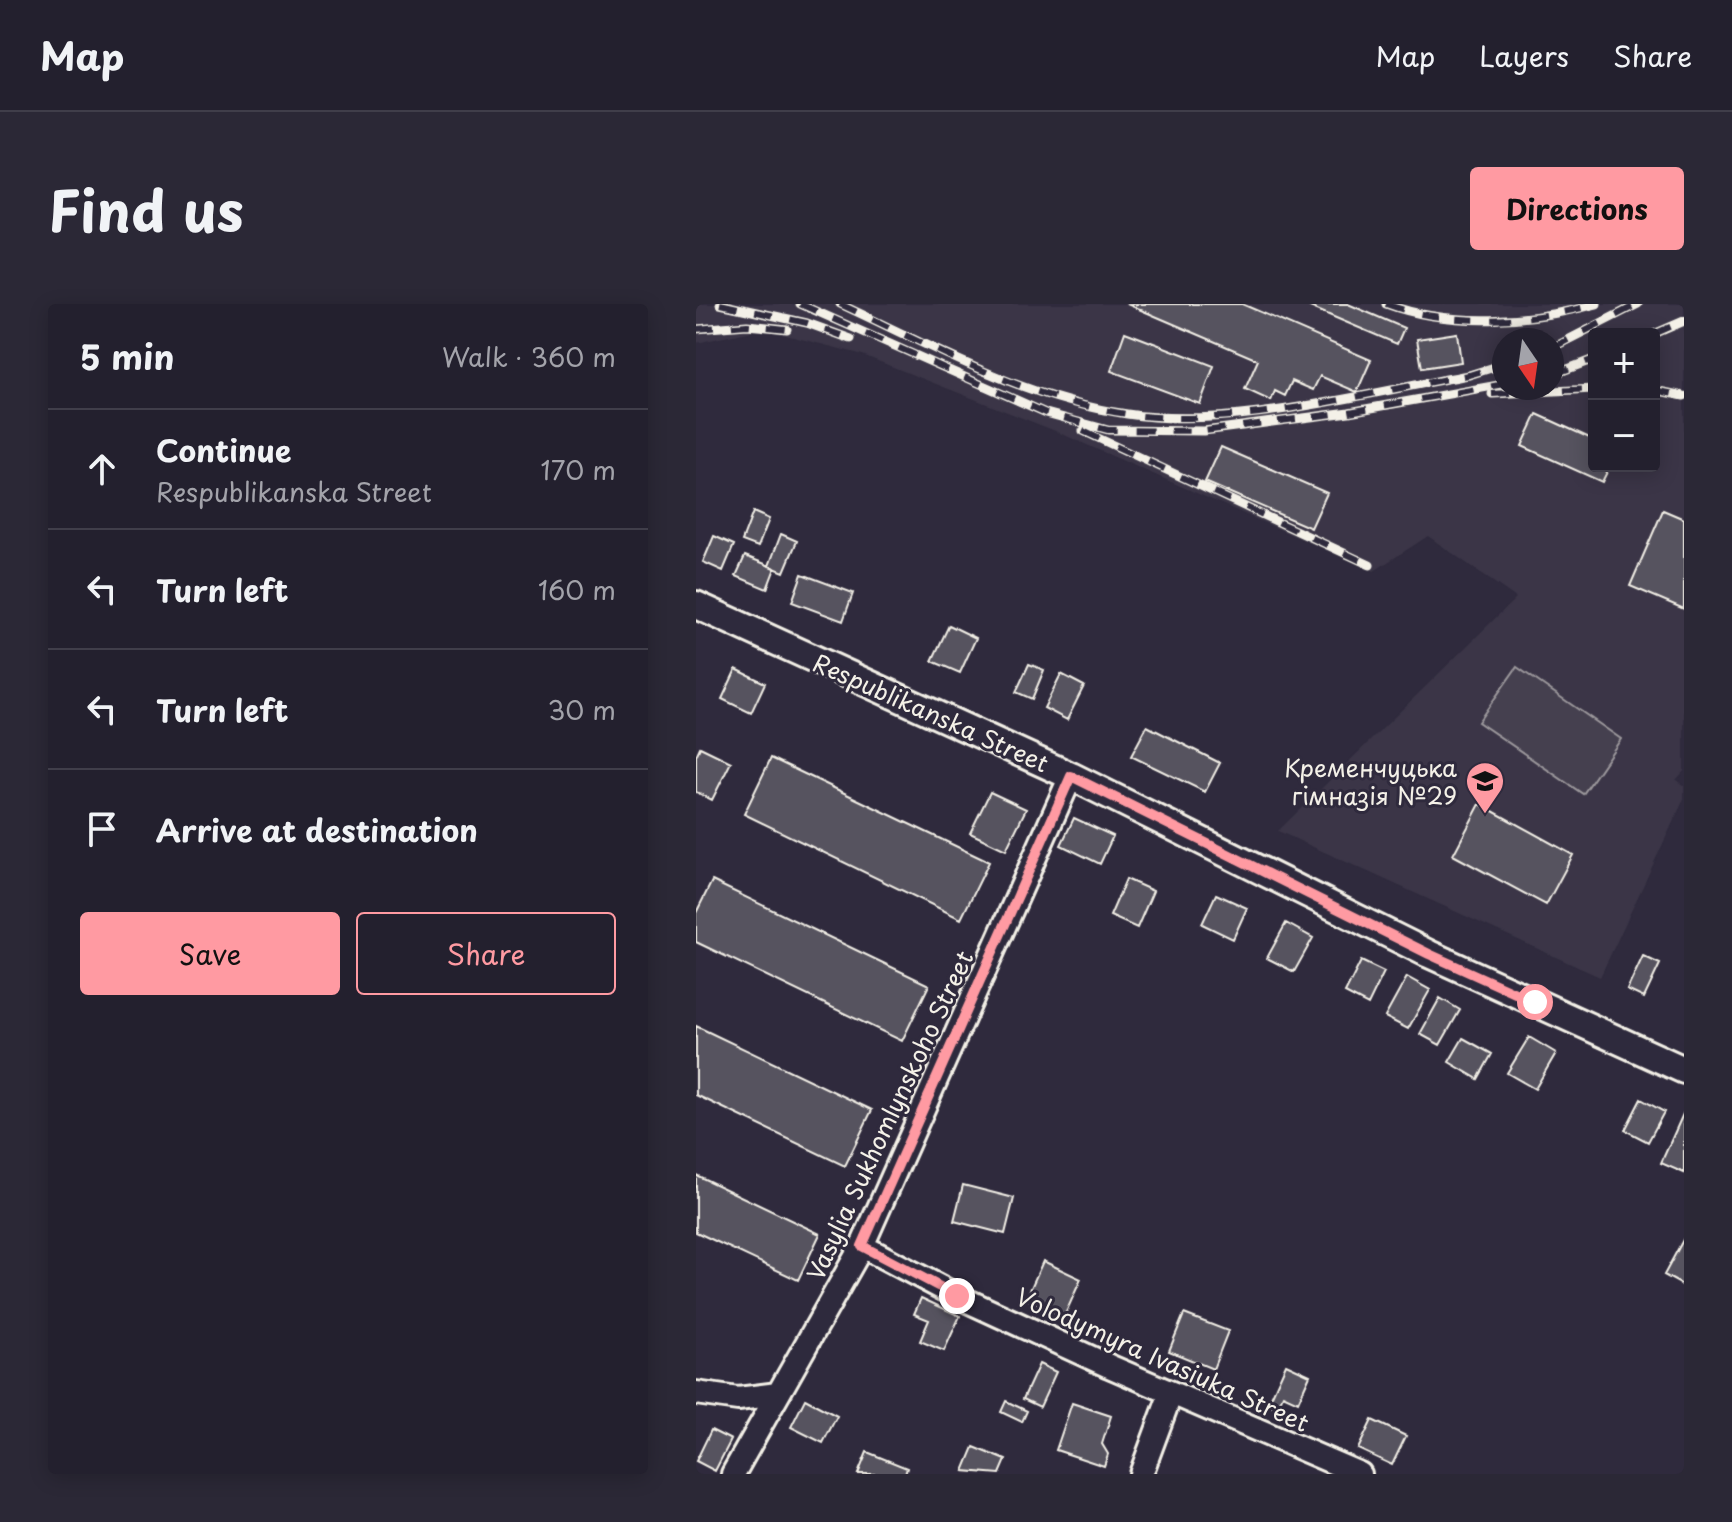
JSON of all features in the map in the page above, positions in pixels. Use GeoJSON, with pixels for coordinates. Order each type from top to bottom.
{"type":"FeatureCollection","features":[{"type":"Feature","properties":{"kind":"main road","name":"Respublikanska Street"},"geometry":{"type":"LineString","coordinates":[[696,605],[1071,776],[1429,954],[1684,1070]]}},
{"type":"Feature","properties":{"kind":"street","name":"Vasylia Sukhomlynskoho Street"},"geometry":{"type":"LineString","coordinates":[[742,1472],[778,1394],[817,1331],[862,1246],[1071,776]]}},
{"type":"Feature","properties":{"kind":"street","name":"Volodymyra Ivasiuka Street"},"geometry":{"type":"LineString","coordinates":[[862,1246],[957,1296],[1360,1474]]}},
{"type":"Feature","properties":{"kind":"street"},"geometry":{"type":"LineString","coordinates":[[696,1393],[738,1399],[778,1394]]}},
{"type":"Feature","properties":{"kind":"street"},"geometry":{"type":"LineString","coordinates":[[1141,1474],[1171,1393]]}},
{"type":"Feature","properties":{"kind":"shaded area"},"geometry":{"type":"Polygon","coordinates":[[[696,304],[1684,304],[1684,771],[1676,780],[1684,786],[1684,799],[1600,977],[1278,831],[1516,598],[1428,536],[1374,571],[1053,430],[860,354],[762,329],[696,343],[696,304]]]}},
{"type":"Feature","properties":{"kind":"shaded area"},"geometry":{"type":"Polygon","coordinates":[[[1517,667],[1621,739],[1583,794],[1478,722],[1517,667]]]}},
{"type":"Feature","properties":{"kind":"building"},"geometry":{"type":"Polygon","coordinates":[[[1127,304],[1242,304],[1371,360],[1357,392],[1320,376],[1313,390],[1292,381],[1285,396],[1275,391],[1271,401],[1245,389],[1258,360],[1127,304]]]}},
{"type":"Feature","properties":{"kind":"building"},"geometry":{"type":"Polygon","coordinates":[[[1312,304],[1348,304],[1404,328],[1397,344],[1310,307],[1312,304]]]}},
{"type":"Feature","properties":{"kind":"building"},"geometry":{"type":"Polygon","coordinates":[[[1125,332],[1214,366],[1200,404],[1111,371],[1125,332]]]}},
{"type":"Feature","properties":{"kind":"building"},"geometry":{"type":"Polygon","coordinates":[[[1457,333],[1461,362],[1422,368],[1417,339],[1457,333]]]}},
{"type":"Feature","properties":{"kind":"building"},"geometry":{"type":"Polygon","coordinates":[[[1537,414],[1588,437],[1588,472],[1607,472],[1602,482],[1522,446],[1537,414]]]}},
{"type":"Feature","properties":{"kind":"building"},"geometry":{"type":"Polygon","coordinates":[[[1221,447],[1327,493],[1311,528],[1205,482],[1221,447]]]}},
{"type":"Feature","properties":{"kind":"building"},"geometry":{"type":"Polygon","coordinates":[[[1663,510],[1684,519],[1684,609],[1630,586],[1663,510]]]}},
{"type":"Feature","properties":{"kind":"building"},"geometry":{"type":"Polygon","coordinates":[[[753,512],[769,519],[758,547],[742,541],[753,512]]]}},
{"type":"Feature","properties":{"kind":"building"},"geometry":{"type":"Polygon","coordinates":[[[781,534],[797,541],[784,572],[769,566],[781,534]]]}},
{"type":"Feature","properties":{"kind":"building"},"geometry":{"type":"Polygon","coordinates":[[[714,536],[734,545],[723,571],[703,562],[714,536]]]}},
{"type":"Feature","properties":{"kind":"building"},"geometry":{"type":"Polygon","coordinates":[[[745,556],[775,568],[767,589],[736,576],[745,556]]]}},
{"type":"Feature","properties":{"kind":"building"},"geometry":{"type":"Polygon","coordinates":[[[802,574],[853,593],[843,621],[792,602],[802,574]]]}},
{"type":"Feature","properties":{"kind":"building"},"geometry":{"type":"Polygon","coordinates":[[[949,625],[976,638],[960,673],[932,661],[949,625]]]}},
{"type":"Feature","properties":{"kind":"building"},"geometry":{"type":"Polygon","coordinates":[[[1029,664],[1044,670],[1032,699],[1016,692],[1029,664]]]}},
{"type":"Feature","properties":{"kind":"building"},"geometry":{"type":"Polygon","coordinates":[[[736,669],[765,683],[751,713],[722,699],[736,669]]]}},
{"type":"Feature","properties":{"kind":"building"},"geometry":{"type":"Polygon","coordinates":[[[1061,674],[1084,686],[1067,720],[1044,708],[1061,674]]]}},
{"type":"Feature","properties":{"kind":"building"},"geometry":{"type":"Polygon","coordinates":[[[1147,726],[1220,763],[1205,792],[1131,756],[1147,726]]]}},
{"type":"Feature","properties":{"kind":"building"},"geometry":{"type":"Polygon","coordinates":[[[700,747],[731,762],[712,800],[696,792],[696,756],[700,747]]]}},
{"type":"Feature","properties":{"kind":"building"},"geometry":{"type":"Polygon","coordinates":[[[771,758],[989,862],[961,919],[744,814],[771,758]]]}},
{"type":"Feature","properties":{"kind":"building"},"geometry":{"type":"Polygon","coordinates":[[[990,792],[1026,809],[1006,850],[970,833],[990,792]]]}},
{"type":"Feature","properties":{"kind":"building"},"geometry":{"type":"Polygon","coordinates":[[[1480,804],[1573,855],[1546,905],[1453,855],[1480,804]]]}},
{"type":"Feature","properties":{"kind":"building"},"geometry":{"type":"Polygon","coordinates":[[[1074,818],[1113,836],[1100,864],[1061,845],[1074,818]]]}},
{"type":"Feature","properties":{"kind":"building"},"geometry":{"type":"Polygon","coordinates":[[[1126,879],[1153,891],[1137,928],[1110,916],[1126,879]]]}},
{"type":"Feature","properties":{"kind":"building"},"geometry":{"type":"Polygon","coordinates":[[[712,881],[929,985],[902,1041],[696,942],[696,913],[712,881]]]}},
{"type":"Feature","properties":{"kind":"building"},"geometry":{"type":"Polygon","coordinates":[[[1216,894],[1247,908],[1233,939],[1202,924],[1216,894]]]}},
{"type":"Feature","properties":{"kind":"building"},"geometry":{"type":"Polygon","coordinates":[[[1286,923],[1313,938],[1294,972],[1267,958],[1286,923]]]}},
{"type":"Feature","properties":{"kind":"building"},"geometry":{"type":"Polygon","coordinates":[[[1643,956],[1660,964],[1644,998],[1627,990],[1643,956]]]}},
{"type":"Feature","properties":{"kind":"building"},"geometry":{"type":"Polygon","coordinates":[[[1361,961],[1384,972],[1368,1005],[1345,993],[1361,961]]]}},
{"type":"Feature","properties":{"kind":"building"},"geometry":{"type":"Polygon","coordinates":[[[1407,977],[1430,990],[1408,1029],[1385,1017],[1407,977]]]}},
{"type":"Feature","properties":{"kind":"building"},"geometry":{"type":"Polygon","coordinates":[[[1440,998],[1460,1010],[1440,1045],[1420,1034],[1440,998]]]}},
{"type":"Feature","properties":{"kind":"building"},"geometry":{"type":"Polygon","coordinates":[[[696,1026],[872,1110],[845,1166],[696,1095],[696,1026]]]}},
{"type":"Feature","properties":{"kind":"building"},"geometry":{"type":"Polygon","coordinates":[[[1529,1037],[1556,1053],[1535,1089],[1507,1073],[1529,1037]]]}},
{"type":"Feature","properties":{"kind":"building"},"geometry":{"type":"Polygon","coordinates":[[[1463,1038],[1492,1054],[1478,1079],[1449,1062],[1463,1038]]]}},
{"type":"Feature","properties":{"kind":"building"},"geometry":{"type":"Polygon","coordinates":[[[1641,1099],[1664,1112],[1648,1142],[1625,1130],[1641,1099]]]}},
{"type":"Feature","properties":{"kind":"building"},"geometry":{"type":"Polygon","coordinates":[[[1684,1115],[1684,1173],[1661,1163],[1684,1115]]]}},
{"type":"Feature","properties":{"kind":"building"},"geometry":{"type":"Polygon","coordinates":[[[696,1175],[820,1234],[798,1280],[696,1232],[696,1175]]]}},
{"type":"Feature","properties":{"kind":"building"},"geometry":{"type":"Polygon","coordinates":[[[963,1185],[1014,1198],[1005,1234],[954,1221],[963,1185]]]}},
{"type":"Feature","properties":{"kind":"building"},"geometry":{"type":"Polygon","coordinates":[[[1684,1238],[1684,1286],[1664,1275],[1684,1238]]]}},
{"type":"Feature","properties":{"kind":"building"},"geometry":{"type":"Polygon","coordinates":[[[1043,1261],[1081,1279],[1064,1317],[1026,1299],[1043,1261]]]}},
{"type":"Feature","properties":{"kind":"building"},"geometry":{"type":"Polygon","coordinates":[[[921,1298],[960,1316],[944,1351],[920,1341],[929,1320],[914,1314],[921,1298]]]}},
{"type":"Feature","properties":{"kind":"building"},"geometry":{"type":"Polygon","coordinates":[[[1184,1314],[1228,1331],[1213,1369],[1169,1351],[1184,1314]]]}},
{"type":"Feature","properties":{"kind":"building"},"geometry":{"type":"Polygon","coordinates":[[[1039,1364],[1056,1372],[1040,1407],[1023,1399],[1039,1364]]]}},
{"type":"Feature","properties":{"kind":"building"},"geometry":{"type":"Polygon","coordinates":[[[1286,1364],[1310,1375],[1298,1402],[1283,1395],[1277,1408],[1268,1404],[1286,1364]]]}},
{"type":"Feature","properties":{"kind":"building"},"geometry":{"type":"Polygon","coordinates":[[[805,1399],[837,1416],[823,1443],[791,1427],[805,1399]]]}},
{"type":"Feature","properties":{"kind":"building"},"geometry":{"type":"Polygon","coordinates":[[[1006,1401],[1027,1411],[1022,1422],[1001,1412],[1006,1401]]]}},
{"type":"Feature","properties":{"kind":"building"},"geometry":{"type":"Polygon","coordinates":[[[1072,1403],[1111,1416],[1102,1444],[1108,1454],[1104,1466],[1056,1450],[1072,1403]]]}},
{"type":"Feature","properties":{"kind":"building"},"geometry":{"type":"Polygon","coordinates":[[[1372,1420],[1406,1436],[1392,1465],[1358,1449],[1372,1420]]]}},
{"type":"Feature","properties":{"kind":"building"},"geometry":{"type":"Polygon","coordinates":[[[711,1430],[731,1440],[715,1471],[696,1461],[711,1430]]]}},
{"type":"Feature","properties":{"kind":"building"},"geometry":{"type":"Polygon","coordinates":[[[974,1447],[1006,1460],[1000,1474],[964,1471],[974,1447]]]}},
{"type":"Feature","properties":{"kind":"building"},"geometry":{"type":"Polygon","coordinates":[[[867,1452],[907,1468],[905,1474],[858,1474],[867,1452]]]}},
{"type":"Feature","properties":{"kind":"railway"},"geometry":{"type":"LineString","coordinates":[[720,304],[807,323],[851,339]]}},
{"type":"Feature","properties":{"kind":"railway"},"geometry":{"type":"LineString","coordinates":[[800,304],[1046,413],[1108,430],[1204,431],[1349,412],[1492,386]]}},
{"type":"Feature","properties":{"kind":"railway"},"geometry":{"type":"LineString","coordinates":[[840,304],[1016,384],[1052,397],[1127,414],[1168,418],[1254,413],[1343,399],[1492,368]]}},
{"type":"Feature","properties":{"kind":"railway"},"geometry":{"type":"LineString","coordinates":[[1386,304],[1437,317],[1491,320],[1545,315],[1597,304]]}},
{"type":"Feature","properties":{"kind":"railway"},"geometry":{"type":"LineString","coordinates":[[1564,342],[1638,304]]}},
{"type":"Feature","properties":{"kind":"railway"},"geometry":{"type":"LineString","coordinates":[[1660,331],[1684,321]]}},
{"type":"Feature","properties":{"kind":"railway"},"geometry":{"type":"LineString","coordinates":[[696,329],[747,325],[787,329]]}},
{"type":"Feature","properties":{"kind":"railway"},"geometry":{"type":"LineString","coordinates":[[1564,370],[1588,361]]}},
{"type":"Feature","properties":{"kind":"railway"},"geometry":{"type":"LineString","coordinates":[[1564,390],[1588,389]]}},
{"type":"Feature","properties":{"kind":"railway"},"geometry":{"type":"LineString","coordinates":[[1660,391],[1684,396]]}},
{"type":"Feature","properties":{"kind":"railway"},"geometry":{"type":"LineString","coordinates":[[1083,431],[1370,565]]}},
{"type":"Feature","properties":{"kind":"place","name":"Кременчуцька гімназія №29"},"geometry":{"type":"Point","coordinates":[1485,815]}},
{"type":"Feature","properties":{"kind":"route"},"geometry":{"type":"LineString","coordinates":[[957,1296],[862,1246],[1071,776],[1429,954],[1535,1002]]}}]}
